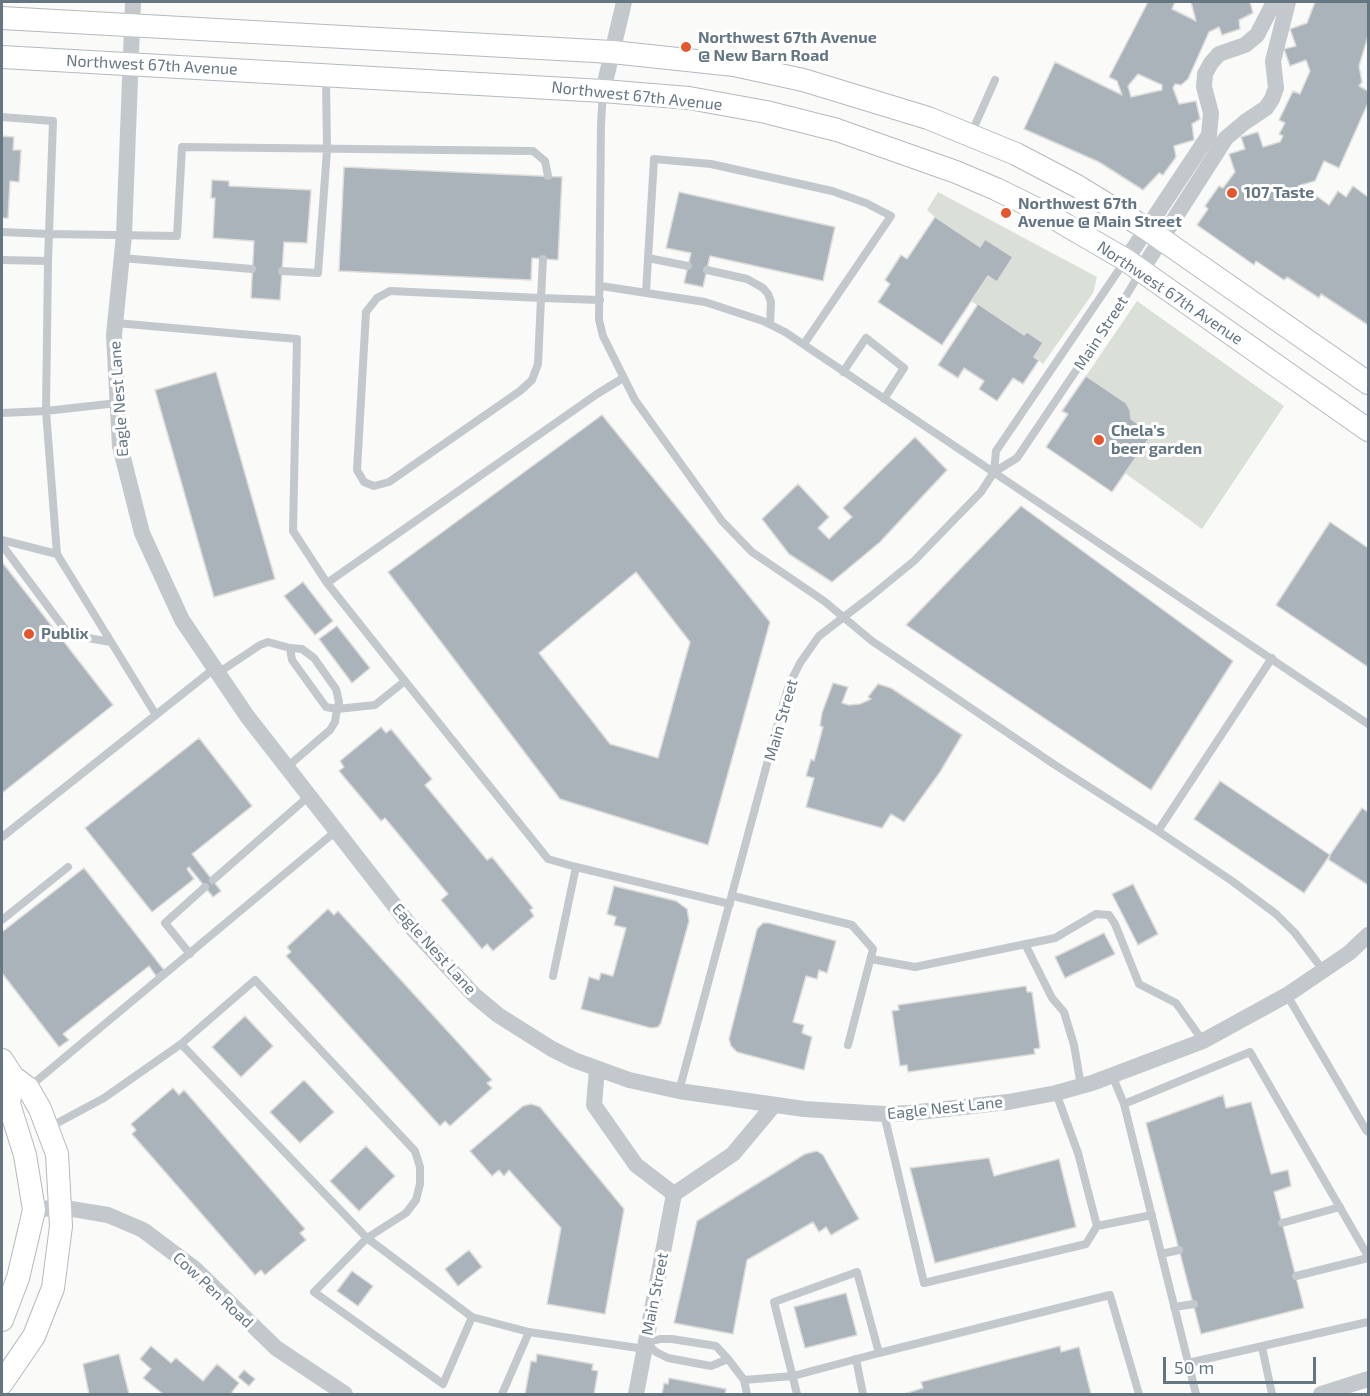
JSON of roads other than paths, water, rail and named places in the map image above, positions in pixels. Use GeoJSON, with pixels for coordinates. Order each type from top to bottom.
{"type":"FeatureCollection","features":[{"type":"Feature","properties":{"kind":"main road"},"geometry":{"type":"LineString","coordinates":[[2,18],[612,52],[734,66],[804,80],[928,117],[1016,154],[1077,186],[1154,235],[1368,383]]}},
{"type":"Feature","properties":{"kind":"main road","name":"Northwest 67th Avenue"},"geometry":{"type":"LineString","coordinates":[[2,57],[326,74],[689,98],[766,112],[837,130],[956,172],[1047,214],[1133,266],[1368,430]]}},
{"type":"Feature","properties":{"kind":"main road"},"geometry":{"type":"LineString","coordinates":[[2,1383],[34,1336],[53,1288],[61,1226],[57,1154],[40,1109],[14,1075]]}},
{"type":"Feature","properties":{"kind":"main road"},"geometry":{"type":"LineString","coordinates":[[2,1320],[18,1278],[34,1210],[25,1155],[9,1104],[14,1075]]}},
{"type":"Feature","properties":{"kind":"street","name":"Eagle Nest Lane"},"geometry":{"type":"LineString","coordinates":[[133,2],[124,235],[116,323],[117,403],[120,446],[142,533],[182,621],[247,716],[412,928],[474,995],[523,1032],[552,1049],[629,1080],[679,1091],[774,1105],[884,1114],[990,1104],[1056,1093],[1112,1075],[1203,1041],[1287,995],[1348,953],[1368,935]]}},
{"type":"Feature","properties":{"kind":"street"},"geometry":{"type":"LineString","coordinates":[[603,91],[624,2]]}},
{"type":"Feature","properties":{"kind":"street","name":"Main Street"},"geometry":{"type":"LineString","coordinates":[[1154,235],[1185,174],[1209,135],[1211,113],[1204,87],[1205,74],[1219,54],[1245,45],[1257,35],[1274,2]]}},
{"type":"Feature","properties":{"kind":"street","name":"Main Street"},"geometry":{"type":"LineString","coordinates":[[1133,266],[1226,138],[1266,108],[1272,99],[1276,88],[1273,61],[1288,2]]}},
{"type":"Feature","properties":{"kind":"street"},"geometry":{"type":"LineString","coordinates":[[597,1069],[594,1105],[636,1165],[674,1194],[733,1154],[774,1105]]}},
{"type":"Feature","properties":{"kind":"street","name":"Main Street"},"geometry":{"type":"LineString","coordinates":[[636,1395],[674,1194]]}},
{"type":"Feature","properties":{"kind":"street","name":"Cow Pen Road"},"geometry":{"type":"LineString","coordinates":[[34,1210],[61,1207],[108,1215],[143,1230],[195,1269],[276,1348],[345,1395]]}},
{"type":"Feature","properties":{"kind":"street"},"geometry":{"type":"LineString","coordinates":[[1321,1395],[1368,1379]]}},
{"type":"Feature","properties":{"kind":"lane"},"geometry":{"type":"LineString","coordinates":[[282,271],[318,273],[327,150],[326,74]]}},
{"type":"Feature","properties":{"kind":"lane"},"geometry":{"type":"LineString","coordinates":[[970,135],[995,80]]}},
{"type":"Feature","properties":{"kind":"lane"},"geometry":{"type":"LineString","coordinates":[[603,91],[600,327],[635,399],[722,521],[752,552],[824,601],[872,641],[1232,881],[1276,914],[1295,933],[1323,970]]}},
{"type":"Feature","properties":{"kind":"lane"},"geometry":{"type":"LineString","coordinates":[[2,117],[53,121],[46,411],[57,554],[156,715]]}},
{"type":"Feature","properties":{"kind":"lane"},"geometry":{"type":"LineString","coordinates":[[2,232],[177,236],[182,147],[533,152],[545,161],[548,176]]}},
{"type":"Feature","properties":{"kind":"lane"},"geometry":{"type":"LineString","coordinates":[[646,292],[654,159],[711,164],[832,191],[866,202],[891,216],[804,344]]}},
{"type":"Feature","properties":{"kind":"lane"},"geometry":{"type":"LineString","coordinates":[[122,258],[252,269]]}},
{"type":"Feature","properties":{"kind":"lane"},"geometry":{"type":"LineString","coordinates":[[648,258],[688,266]]}},
{"type":"Feature","properties":{"kind":"lane"},"geometry":{"type":"LineString","coordinates":[[543,259],[541,298],[538,364],[532,380],[520,391],[389,482],[375,486],[364,482],[357,470],[366,312],[377,298],[390,291],[541,298],[600,300]]}},
{"type":"Feature","properties":{"kind":"lane"},"geometry":{"type":"LineString","coordinates":[[2,260],[48,261]]}},
{"type":"Feature","properties":{"kind":"lane","name":"Main Street"},"geometry":{"type":"LineString","coordinates":[[994,472],[996,451],[1133,266]]}},
{"type":"Feature","properties":{"kind":"lane","name":"Main Street"},"geometry":{"type":"LineString","coordinates":[[679,1091],[789,686],[800,663],[819,636],[895,577],[935,541],[981,492],[994,472],[1017,459],[1111,318],[1133,266]]}},
{"type":"Feature","properties":{"kind":"lane"},"geometry":{"type":"LineString","coordinates":[[707,270],[747,279],[763,288],[771,302],[770,324]]}},
{"type":"Feature","properties":{"kind":"lane"},"geometry":{"type":"LineString","coordinates":[[601,286],[705,302],[770,324],[804,344],[1368,724]]}},
{"type":"Feature","properties":{"kind":"lane"},"geometry":{"type":"LineString","coordinates":[[116,323],[297,339],[292,531],[327,583],[548,859],[576,867],[852,925],[873,949],[848,1045]]}},
{"type":"Feature","properties":{"kind":"lane"},"geometry":{"type":"LineString","coordinates":[[843,372],[866,338],[904,368],[884,399]]}},
{"type":"Feature","properties":{"kind":"lane"},"geometry":{"type":"LineString","coordinates":[[327,583],[623,378]]}},
{"type":"Feature","properties":{"kind":"lane"},"geometry":{"type":"LineString","coordinates":[[2,413],[46,411],[117,403]]}},
{"type":"Feature","properties":{"kind":"lane"},"geometry":{"type":"LineString","coordinates":[[2,540],[57,554]]}},
{"type":"Feature","properties":{"kind":"lane"},"geometry":{"type":"LineString","coordinates":[[2,545],[67,632],[76,636],[111,642]]}},
{"type":"Feature","properties":{"kind":"lane"},"geometry":{"type":"LineString","coordinates":[[2,837],[156,715],[216,671],[268,642],[302,649],[314,658],[336,689],[339,702],[330,730],[287,767]]}},
{"type":"Feature","properties":{"kind":"lane"},"geometry":{"type":"LineString","coordinates":[[291,648],[292,660],[326,707],[337,709],[375,705],[405,681]]}},
{"type":"Feature","properties":{"kind":"lane"},"geometry":{"type":"LineString","coordinates":[[1158,831],[1272,658]]}},
{"type":"Feature","properties":{"kind":"lane"},"geometry":{"type":"LineString","coordinates":[[213,880],[309,796]]}},
{"type":"Feature","properties":{"kind":"lane"},"geometry":{"type":"LineString","coordinates":[[14,1075],[190,954],[336,831]]}},
{"type":"Feature","properties":{"kind":"lane"},"geometry":{"type":"LineString","coordinates":[[2,921],[68,867]]}},
{"type":"Feature","properties":{"kind":"lane"},"geometry":{"type":"LineString","coordinates":[[553,976],[576,867]]}},
{"type":"Feature","properties":{"kind":"lane"},"geometry":{"type":"LineString","coordinates":[[190,954],[165,922],[205,887]]}},
{"type":"Feature","properties":{"kind":"lane"},"geometry":{"type":"LineString","coordinates":[[871,959],[915,968],[1055,938],[1096,914],[1108,915],[1115,924],[1138,984],[1176,1003],[1203,1041]]}},
{"type":"Feature","properties":{"kind":"lane"},"geometry":{"type":"LineString","coordinates":[[1025,944],[1052,998],[1064,1012],[1074,1045],[1081,1086]]}},
{"type":"Feature","properties":{"kind":"lane"},"geometry":{"type":"LineString","coordinates":[[47,1128],[104,1098],[181,1044],[255,980],[415,1151],[420,1167],[420,1184],[416,1200],[406,1213],[367,1238],[314,1292],[443,1384],[472,1317]]}},
{"type":"Feature","properties":{"kind":"lane"},"geometry":{"type":"LineString","coordinates":[[1287,995],[1368,1132]]}},
{"type":"Feature","properties":{"kind":"lane"},"geometry":{"type":"LineString","coordinates":[[181,1044],[367,1238],[472,1317],[529,1332],[645,1346],[668,1358],[711,1366],[728,1359]]}},
{"type":"Feature","properties":{"kind":"lane"},"geometry":{"type":"LineString","coordinates":[[1124,1104],[1250,1052],[1368,1257],[1296,1276]]}},
{"type":"Feature","properties":{"kind":"lane"},"geometry":{"type":"LineString","coordinates":[[1112,1075],[1124,1104],[1196,1395]]}},
{"type":"Feature","properties":{"kind":"lane"},"geometry":{"type":"LineString","coordinates":[[884,1114],[924,1283],[1086,1244],[1097,1226],[1078,1153],[1056,1093]]}},
{"type":"Feature","properties":{"kind":"lane"},"geometry":{"type":"LineString","coordinates":[[1282,1223],[1340,1208]]}},
{"type":"Feature","properties":{"kind":"lane"},"geometry":{"type":"LineString","coordinates":[[1097,1226],[1152,1215]]}},
{"type":"Feature","properties":{"kind":"lane"},"geometry":{"type":"LineString","coordinates":[[1161,1254],[1179,1250]]}},
{"type":"Feature","properties":{"kind":"lane"},"geometry":{"type":"LineString","coordinates":[[797,1395],[774,1302],[856,1272],[879,1353]]}},
{"type":"Feature","properties":{"kind":"lane"},"geometry":{"type":"LineString","coordinates":[[744,1380],[793,1376],[1110,1295],[1138,1391]]}},
{"type":"Feature","properties":{"kind":"lane"},"geometry":{"type":"LineString","coordinates":[[1174,1307],[1194,1304]]}},
{"type":"Feature","properties":{"kind":"lane"},"geometry":{"type":"LineString","coordinates":[[1188,1363],[1368,1322]]}},
{"type":"Feature","properties":{"kind":"lane"},"geometry":{"type":"LineString","coordinates":[[502,1395],[529,1332]]}},
{"type":"Feature","properties":{"kind":"lane"},"geometry":{"type":"LineString","coordinates":[[645,1346],[660,1339],[716,1346],[744,1380],[747,1395]]}},
{"type":"Feature","properties":{"kind":"lane"},"geometry":{"type":"LineString","coordinates":[[1262,1347],[1272,1395]]}},
{"type":"Feature","properties":{"kind":"lane"},"geometry":{"type":"LineString","coordinates":[[856,1359],[863,1395]]}},
{"type":"Feature","properties":{"kind":"place","name":"Northwest 67th Avenue @ New Barn Road"},"geometry":{"type":"Point","coordinates":[686,47]}},
{"type":"Feature","properties":{"kind":"place","name":"107 Taste"},"geometry":{"type":"Point","coordinates":[1232,193]}},
{"type":"Feature","properties":{"kind":"place","name":"Northwest 67th Avenue @ Main Street"},"geometry":{"type":"Point","coordinates":[1006,213]}},
{"type":"Feature","properties":{"kind":"place","name":"Chela's beer garden"},"geometry":{"type":"Point","coordinates":[1099,440]}},
{"type":"Feature","properties":{"kind":"place","name":"Publix"},"geometry":{"type":"Point","coordinates":[29,634]}}]}
